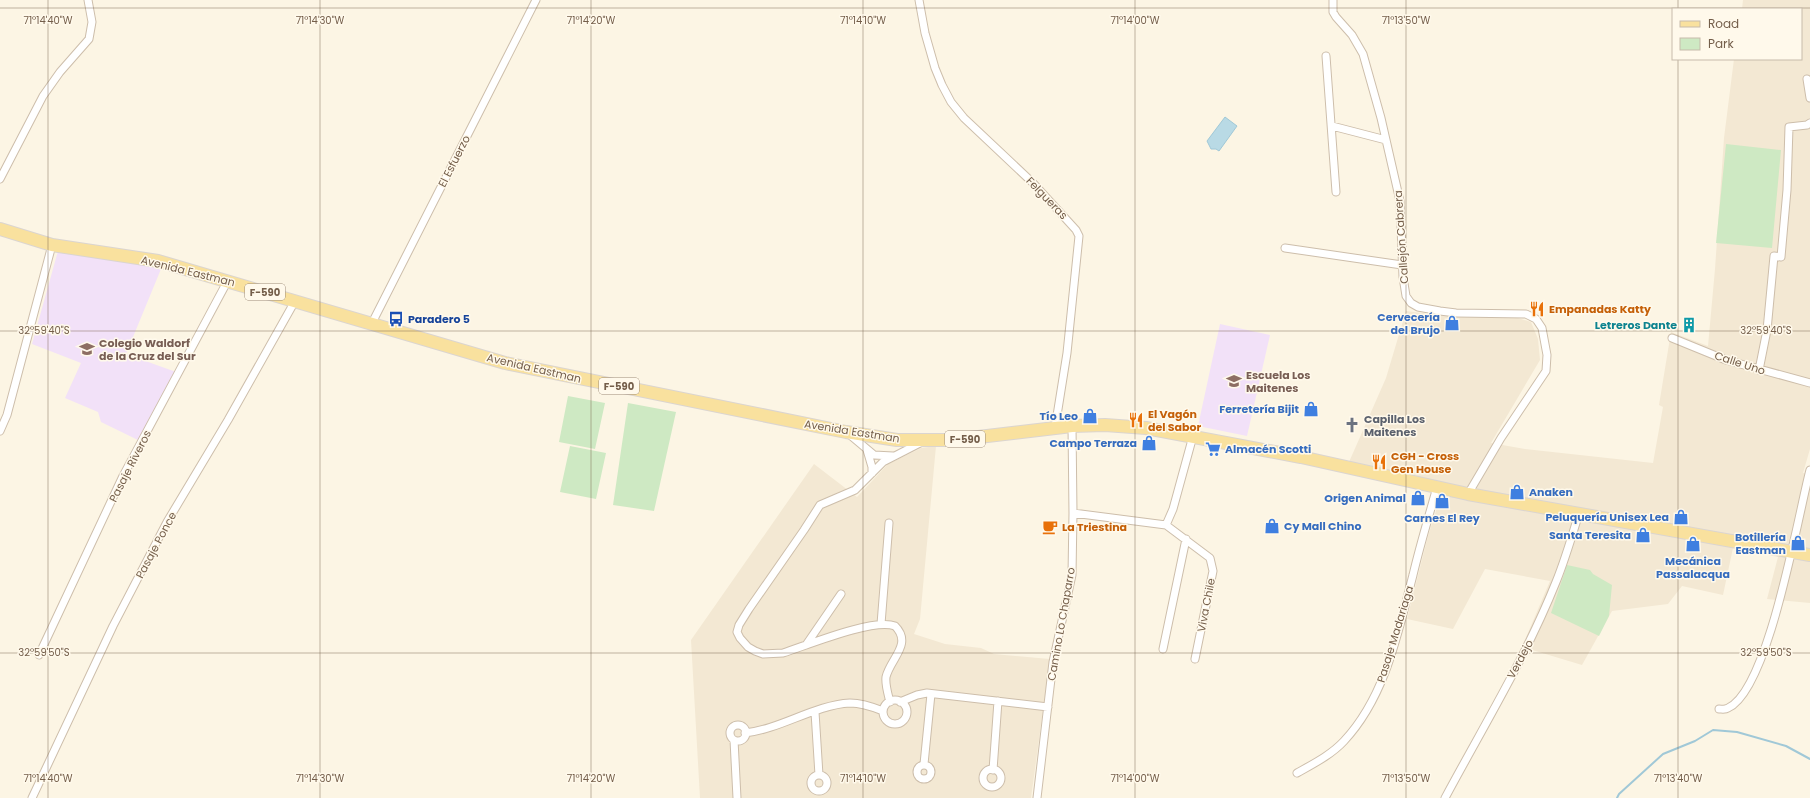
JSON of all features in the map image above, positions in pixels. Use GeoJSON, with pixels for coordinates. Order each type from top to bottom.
{"type":"FeatureCollection","features":[{"type":"Feature","properties":{"kind":"main road","name":"Avenida Eastman"},"geometry":{"type":"LineString","coordinates":[[0,229],[52,245],[158,261],[228,280],[505,363],[878,438],[924,441],[953,440],[1072,426],[1134,426],[1301,457],[1468,494],[1810,555]]}},
{"type":"Feature","properties":{"kind":"street"},"geometry":{"type":"LineString","coordinates":[[0,179],[43,96],[60,72],[89,39],[92,22],[88,0]]}},
{"type":"Feature","properties":{"kind":"street","name":"El Esfuerzo"},"geometry":{"type":"LineString","coordinates":[[372,323],[536,0]]}},
{"type":"Feature","properties":{"kind":"street","name":"Felgueras"},"geometry":{"type":"LineString","coordinates":[[918,0],[930,51],[942,85],[951,102],[964,118],[1034,184],[1076,230],[1079,236],[1067,353],[1055,428]]}},
{"type":"Feature","properties":{"kind":"street","name":"Callejón Cabrera"},"geometry":{"type":"LineString","coordinates":[[1334,0],[1333,12],[1352,35],[1364,54],[1386,140],[1400,201],[1402,265],[1405,292],[1409,300],[1418,307],[1456,313],[1526,314],[1536,319],[1542,328],[1548,361],[1543,376],[1501,438],[1468,494]]}},
{"type":"Feature","properties":{"kind":"street"},"geometry":{"type":"LineString","coordinates":[[1326,56],[1336,192]]}},
{"type":"Feature","properties":{"kind":"street"},"geometry":{"type":"LineString","coordinates":[[1807,79],[1810,98]]}},
{"type":"Feature","properties":{"kind":"street"},"geometry":{"type":"LineString","coordinates":[[1759,370],[1767,330],[1774,256],[1781,257],[1787,190],[1789,127],[1807,125],[1810,123]]}},
{"type":"Feature","properties":{"kind":"street"},"geometry":{"type":"LineString","coordinates":[[1332,126],[1386,140]]}},
{"type":"Feature","properties":{"kind":"street"},"geometry":{"type":"LineString","coordinates":[[0,432],[7,415],[52,245]]}},
{"type":"Feature","properties":{"kind":"street"},"geometry":{"type":"LineString","coordinates":[[1285,248],[1402,265]]}},
{"type":"Feature","properties":{"kind":"street","name":"Pasaje Riveros"},"geometry":{"type":"LineString","coordinates":[[40,654],[123,476],[228,280]]}},
{"type":"Feature","properties":{"kind":"street","name":"Pasaje Ponce"},"geometry":{"type":"LineString","coordinates":[[32,798],[113,626],[164,529],[295,301]]}},
{"type":"Feature","properties":{"kind":"street","name":"Calle Uno"},"geometry":{"type":"LineString","coordinates":[[1672,338],[1726,360],[1810,383]]}},
{"type":"Feature","properties":{"kind":"street","name":"Camino Lo Chaparro"},"geometry":{"type":"LineString","coordinates":[[1037,798],[1054,655],[1072,575],[1074,513],[1072,426]]}},
{"type":"Feature","properties":{"kind":"street"},"geometry":{"type":"LineString","coordinates":[[846,432],[853,436],[867,450],[880,456],[895,456]]}},
{"type":"Feature","properties":{"kind":"street"},"geometry":{"type":"LineString","coordinates":[[1166,525],[1173,509],[1193,436]]}},
{"type":"Feature","properties":{"kind":"street"},"geometry":{"type":"LineString","coordinates":[[883,711],[890,702],[886,678],[902,646],[899,630],[895,626],[881,624],[869,626],[783,652],[763,654],[748,647],[737,632],[749,609],[820,505],[855,490],[863,484],[883,462],[924,441]]}},
{"type":"Feature","properties":{"kind":"street"},"geometry":{"type":"LineString","coordinates":[[867,450],[872,467],[872,473]]}},
{"type":"Feature","properties":{"kind":"street"},"geometry":{"type":"LineString","coordinates":[[1719,709],[1727,709],[1734,704],[1746,690],[1770,636],[1810,470]]}},
{"type":"Feature","properties":{"kind":"street","name":"Pasaje Madariaga"},"geometry":{"type":"LineString","coordinates":[[1297,773],[1329,754],[1342,742],[1365,712],[1376,694],[1384,674],[1398,628],[1437,487]]}},
{"type":"Feature","properties":{"kind":"street","name":"Viva Chile"},"geometry":{"type":"LineString","coordinates":[[1074,513],[1166,525],[1210,558],[1213,571],[1195,659]]}},
{"type":"Feature","properties":{"kind":"street","name":"Verdejo"},"geometry":{"type":"LineString","coordinates":[[1445,798],[1527,647],[1547,604],[1565,559],[1579,513]]}},
{"type":"Feature","properties":{"kind":"street"},"geometry":{"type":"LineString","coordinates":[[881,624],[889,523]]}},
{"type":"Feature","properties":{"kind":"street"},"geometry":{"type":"LineString","coordinates":[[1163,649],[1186,539]]}},
{"type":"Feature","properties":{"kind":"street"},"geometry":{"type":"LineString","coordinates":[[806,645],[841,594]]}},
{"type":"Feature","properties":{"kind":"street"},"geometry":{"type":"LineString","coordinates":[[890,702],[900,702],[917,695],[931,694],[1048,707]]}},
{"type":"Feature","properties":{"kind":"street"},"geometry":{"type":"LineString","coordinates":[[924,764],[931,694]]}},
{"type":"Feature","properties":{"kind":"street"},"geometry":{"type":"LineString","coordinates":[[993,770],[998,701]]}},
{"type":"Feature","properties":{"kind":"street"},"geometry":{"type":"LineString","coordinates":[[883,711],[885,718],[890,723],[901,722],[907,714],[905,707],[900,702]]}},
{"type":"Feature","properties":{"kind":"street"},"geometry":{"type":"LineString","coordinates":[[745,733],[770,728],[833,706],[850,703],[866,705],[883,711]]}},
{"type":"Feature","properties":{"kind":"street"},"geometry":{"type":"LineString","coordinates":[[815,712],[819,775]]}},
{"type":"Feature","properties":{"kind":"street"},"geometry":{"type":"LineString","coordinates":[[734,740],[742,740],[745,733],[744,729],[740,726],[733,728],[730,734],[734,740],[737,798]]}},
{"type":"Feature","properties":{"kind":"shaded area"},"geometry":{"type":"Polygon","coordinates":[[[1743,0],[1810,0],[1810,449],[1803,473],[1810,474],[1810,603],[1767,599],[1778,557],[1733,548],[1723,595],[1682,586],[1668,604],[1612,611],[1582,665],[1522,647],[1550,581],[1485,569],[1453,629],[1407,619],[1428,536],[1441,495],[1465,488],[1349,462],[1386,378],[1406,311],[1438,315],[1518,318],[1531,322],[1538,339],[1540,360],[1491,443],[1525,449],[1653,463],[1663,407],[1659,405],[1671,332],[1708,346],[1724,138],[1734,60],[1802,60],[1802,8],[1742,8],[1743,0]]]}},
{"type":"Feature","properties":{"kind":"shaded area","name":"Colegio Waldorf de la Cruz del Sur"},"geometry":{"type":"Polygon","coordinates":[[[58,251],[110,258],[161,269],[126,354],[176,372],[140,441],[101,422],[98,412],[65,398],[81,363],[32,344],[58,251]]]}},
{"type":"Feature","properties":{"kind":"shaded area","name":"Escuela Los Maitenes"},"geometry":{"type":"Polygon","coordinates":[[[1220,324],[1270,335],[1247,436],[1198,426],[1220,324]]]}},
{"type":"Feature","properties":{"kind":"shaded area"},"geometry":{"type":"Polygon","coordinates":[[[936,446],[920,619],[914,634],[945,644],[981,648],[994,654],[1050,659],[1031,798],[700,798],[691,640],[814,464],[857,497],[888,464],[921,448],[936,446]]]}},
{"type":"Feature","properties":{"kind":"green space"},"geometry":{"type":"Polygon","coordinates":[[[1726,144],[1781,150],[1772,248],[1716,243],[1726,144]]]}},
{"type":"Feature","properties":{"kind":"green space"},"geometry":{"type":"Polygon","coordinates":[[[568,396],[605,403],[595,449],[559,442],[568,396]]]}},
{"type":"Feature","properties":{"kind":"green space"},"geometry":{"type":"Polygon","coordinates":[[[628,403],[676,412],[654,511],[613,505],[628,403]]]}},
{"type":"Feature","properties":{"kind":"green space"},"geometry":{"type":"Polygon","coordinates":[[[570,446],[606,453],[596,499],[560,492],[570,446]]]}},
{"type":"Feature","properties":{"kind":"green space"},"geometry":{"type":"Polygon","coordinates":[[[1567,565],[1590,570],[1593,574],[1612,585],[1609,616],[1599,636],[1551,613],[1567,565]]]}},
{"type":"Feature","properties":{"kind":"water"},"geometry":{"type":"Polygon","coordinates":[[[1225,117],[1237,126],[1219,151],[1216,149],[1211,149],[1207,141],[1225,117]]]}},
{"type":"Feature","properties":{"kind":"waterway"},"geometry":{"type":"LineString","coordinates":[[1617,798],[1619,794],[1663,754],[1695,741],[1713,730],[1737,732],[1786,746],[1810,759]]}},
{"type":"Feature","properties":{"kind":"place","name":"Empanadas Katty"},"geometry":{"type":"Point","coordinates":[1537,309]}},
{"type":"Feature","properties":{"kind":"place","name":"Paradero 5"},"geometry":{"type":"Point","coordinates":[396,319]}},
{"type":"Feature","properties":{"kind":"place","name":"Cervecería del Brujo"},"geometry":{"type":"Point","coordinates":[1452,323]}},
{"type":"Feature","properties":{"kind":"place","name":"Letreros Dante"},"geometry":{"type":"Point","coordinates":[1689,325]}},
{"type":"Feature","properties":{"kind":"place","name":"Colegio Waldorf de la Cruz del Sur"},"geometry":{"type":"Point","coordinates":[87,349]}},
{"type":"Feature","properties":{"kind":"place","name":"Escuela Los Maitenes"},"geometry":{"type":"Point","coordinates":[1234,381]}},
{"type":"Feature","properties":{"kind":"place","name":"Ferretería Bijit"},"geometry":{"type":"Point","coordinates":[1311,409]}},
{"type":"Feature","properties":{"kind":"place","name":"Tío Leo"},"geometry":{"type":"Point","coordinates":[1090,416]}},
{"type":"Feature","properties":{"kind":"place","name":"El Vagón del Sabor"},"geometry":{"type":"Point","coordinates":[1136,420]}},
{"type":"Feature","properties":{"kind":"place","name":"Capilla Los Maitenes"},"geometry":{"type":"Point","coordinates":[1352,425]}},
{"type":"Feature","properties":{"kind":"place","name":"Campo Terraza"},"geometry":{"type":"Point","coordinates":[1149,443]}},
{"type":"Feature","properties":{"kind":"place","name":"Almacén Scotti"},"geometry":{"type":"Point","coordinates":[1213,449]}},
{"type":"Feature","properties":{"kind":"place","name":"CGH - Cross Gen House"},"geometry":{"type":"Point","coordinates":[1379,462]}},
{"type":"Feature","properties":{"kind":"place","name":"Anaken"},"geometry":{"type":"Point","coordinates":[1517,492]}},
{"type":"Feature","properties":{"kind":"place","name":"Origen Animal"},"geometry":{"type":"Point","coordinates":[1418,498]}},
{"type":"Feature","properties":{"kind":"place","name":"Carnes El Rey"},"geometry":{"type":"Point","coordinates":[1442,501]}},
{"type":"Feature","properties":{"kind":"place","name":"Peluquería Unisex Lea"},"geometry":{"type":"Point","coordinates":[1681,517]}},
{"type":"Feature","properties":{"kind":"place","name":"Cy Mall Chino"},"geometry":{"type":"Point","coordinates":[1272,526]}},
{"type":"Feature","properties":{"kind":"place","name":"La Triestina"},"geometry":{"type":"Point","coordinates":[1050,527]}},
{"type":"Feature","properties":{"kind":"place","name":"Santa Teresita"},"geometry":{"type":"Point","coordinates":[1643,535]}},
{"type":"Feature","properties":{"kind":"place","name":"Botillería Eastman"},"geometry":{"type":"Point","coordinates":[1798,543]}},
{"type":"Feature","properties":{"kind":"place","name":"Mecánica Passalacqua"},"geometry":{"type":"Point","coordinates":[1693,544]}}]}
